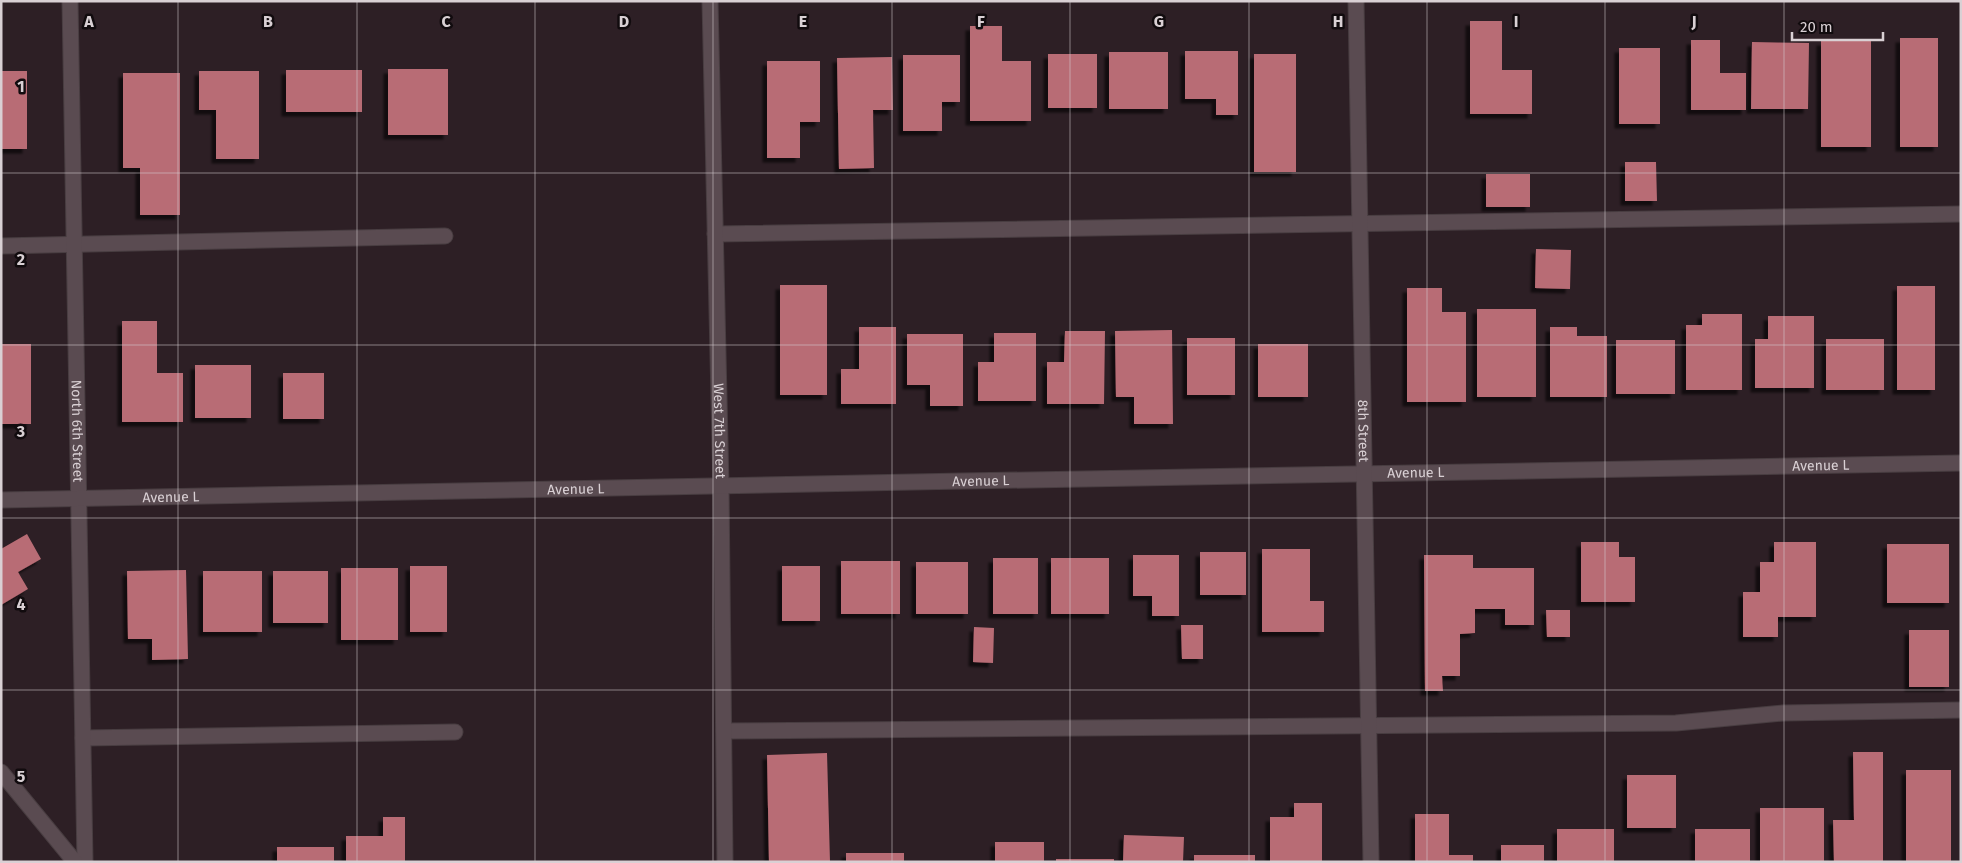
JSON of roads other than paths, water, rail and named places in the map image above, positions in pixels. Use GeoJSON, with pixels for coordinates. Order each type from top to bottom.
{"type":"FeatureCollection","features":[{"type":"Feature","properties":{"kind":"street","name":"North 6th Street"},"geometry":{"type":"LineString","coordinates":[[70,1],[85,862]]}},
{"type":"Feature","properties":{"kind":"street","name":"West 7th Street"},"geometry":{"type":"LineString","coordinates":[[710,1],[722,487],[725,862]]}},
{"type":"Feature","properties":{"kind":"street","name":"8th Street"},"geometry":{"type":"LineString","coordinates":[[1356,1],[1371,862]]}},
{"type":"Feature","properties":{"kind":"street"},"geometry":{"type":"LineString","coordinates":[[715,234],[1961,214]]}},
{"type":"Feature","properties":{"kind":"street"},"geometry":{"type":"LineString","coordinates":[[1,246],[445,236]]}},
{"type":"Feature","properties":{"kind":"street","name":"Avenue L"},"geometry":{"type":"LineString","coordinates":[[1,500],[722,487],[1364,472],[1961,463]]}},
{"type":"Feature","properties":{"kind":"street"},"geometry":{"type":"LineString","coordinates":[[724,730],[1676,724],[1783,713],[1961,710]]}},
{"type":"Feature","properties":{"kind":"street"},"geometry":{"type":"LineString","coordinates":[[83,738],[455,732]]}},
{"type":"Feature","properties":{"kind":"street"},"geometry":{"type":"LineString","coordinates":[[1,772],[75,862]]}}]}
